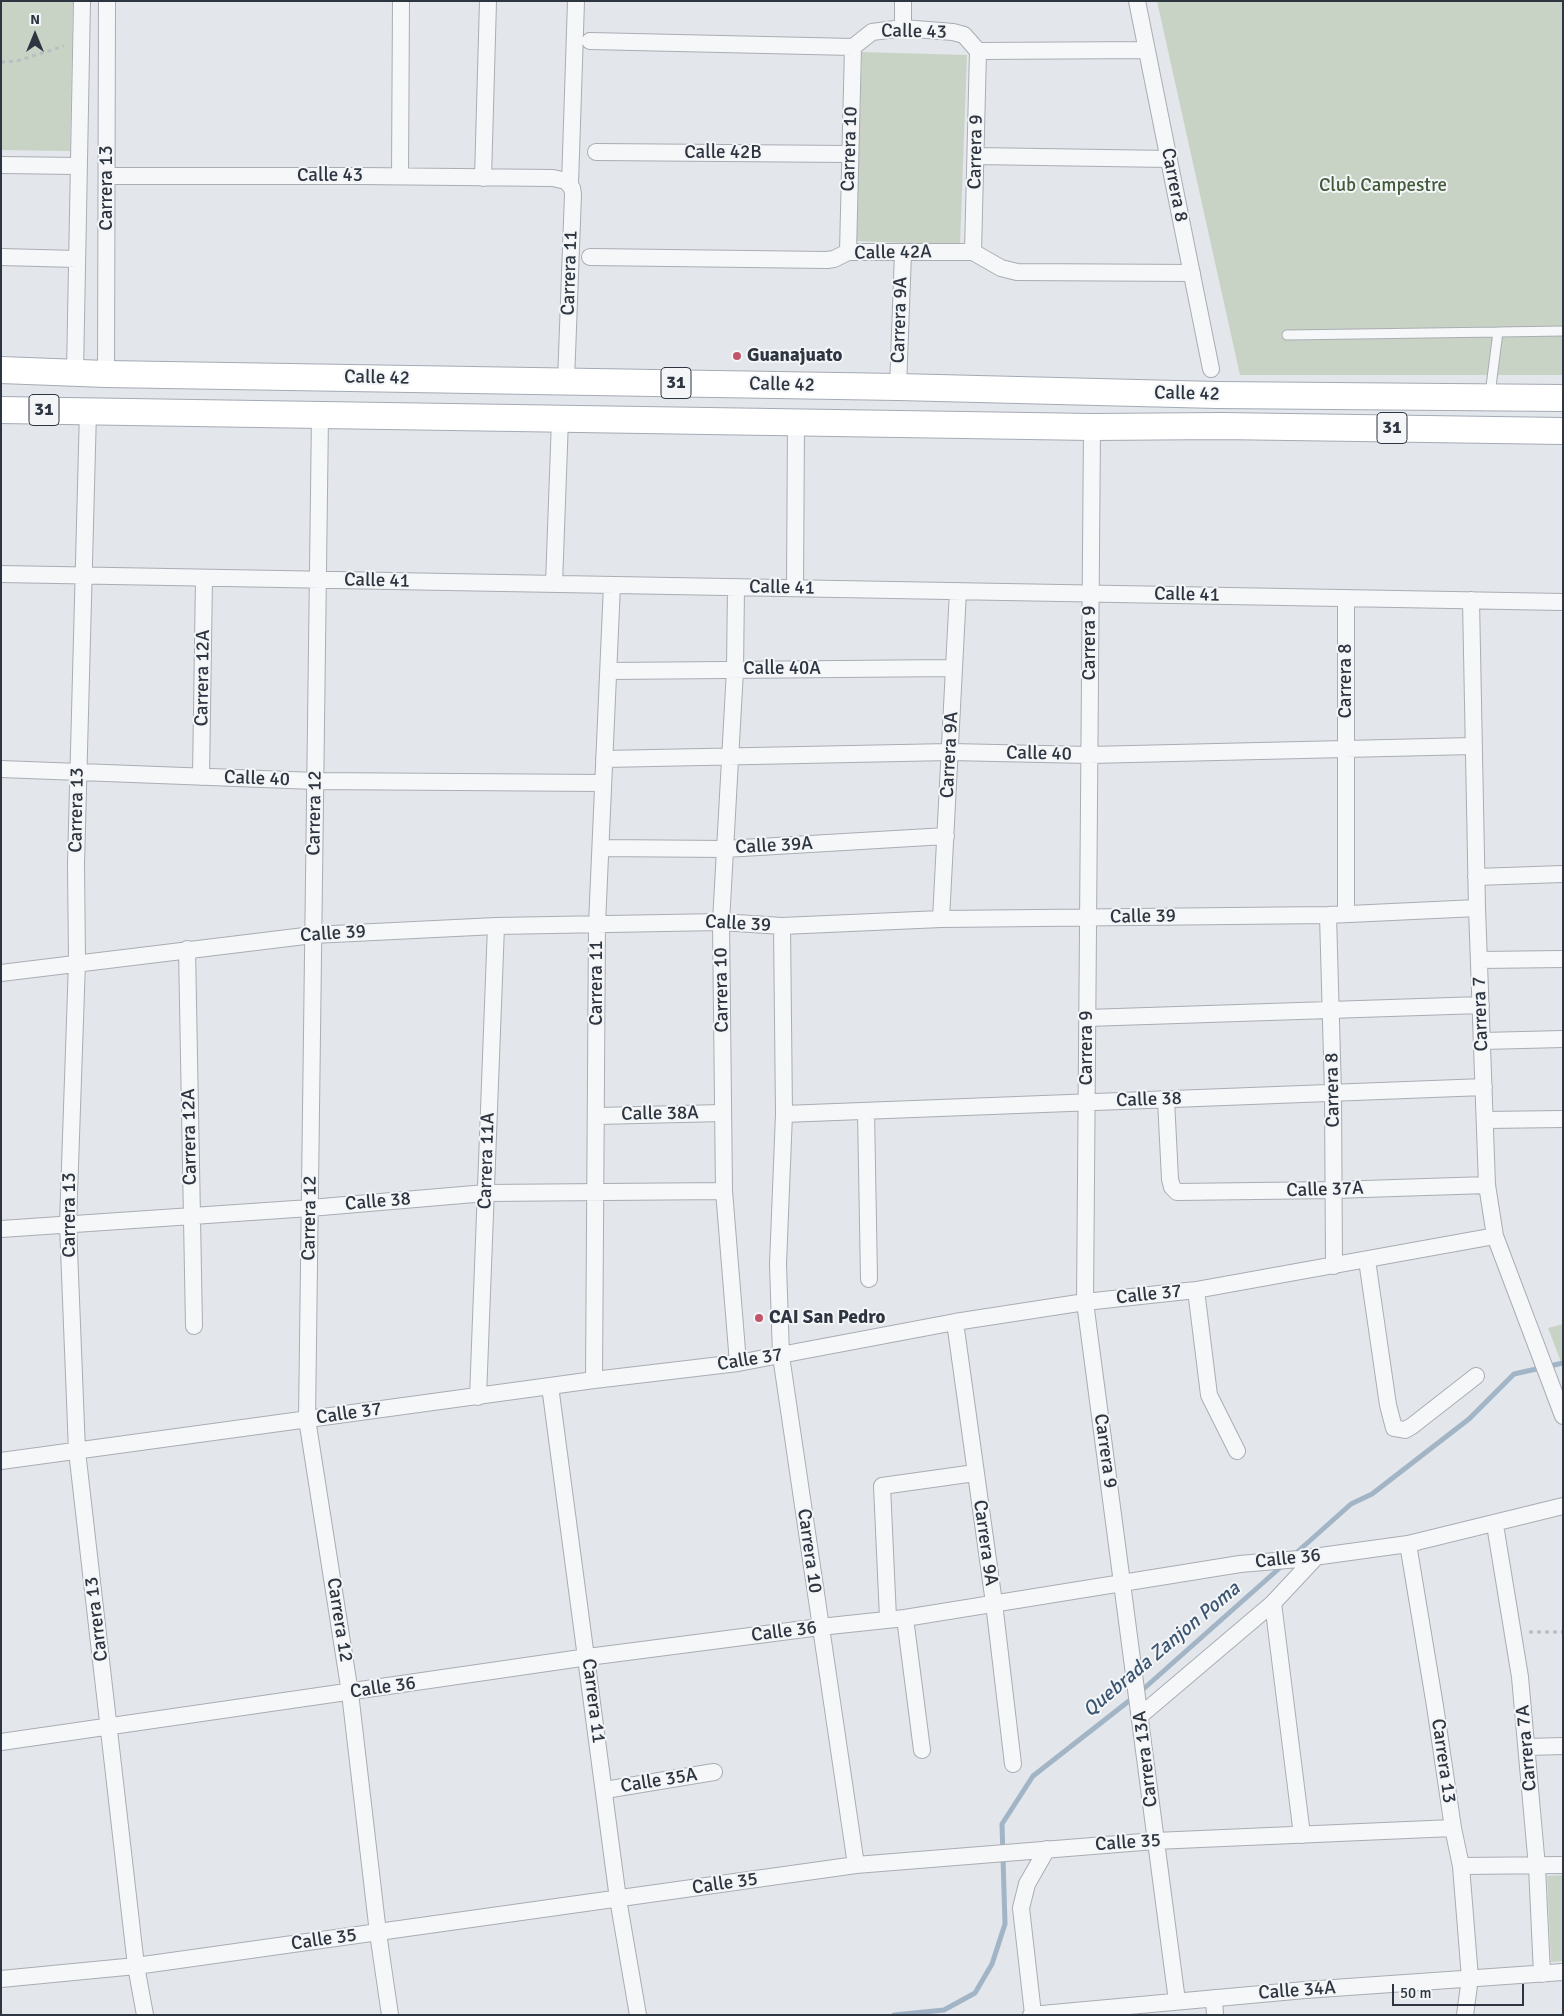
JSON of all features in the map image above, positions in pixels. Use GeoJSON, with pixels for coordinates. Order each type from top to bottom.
{"type":"FeatureCollection","features":[{"type":"Feature","properties":{"kind":"main road","name":"Calle 42"},"geometry":{"type":"LineString","coordinates":[[1,370],[106,374],[898,387],[1216,395],[1563,398]]}},
{"type":"Feature","properties":{"kind":"main road","name":"Calle 42"},"geometry":{"type":"LineString","coordinates":[[1,410],[1092,427],[1221,426],[1563,431]]}},
{"type":"Feature","properties":{"kind":"street","name":"Carrera 13"},"geometry":{"type":"LineString","coordinates":[[75,373],[82,1]]}},
{"type":"Feature","properties":{"kind":"street","name":"Carrera 13"},"geometry":{"type":"LineString","coordinates":[[106,374],[107,1]]}},
{"type":"Feature","properties":{"kind":"street"},"geometry":{"type":"LineString","coordinates":[[400,176],[401,1]]}},
{"type":"Feature","properties":{"kind":"street"},"geometry":{"type":"LineString","coordinates":[[483,178],[488,1]]}},
{"type":"Feature","properties":{"kind":"street","name":"Carrera 11"},"geometry":{"type":"LineString","coordinates":[[566,381],[573,194],[570,184],[576,1]]}},
{"type":"Feature","properties":{"kind":"street"},"geometry":{"type":"LineString","coordinates":[[903,1],[903,28]]}},
{"type":"Feature","properties":{"kind":"street","name":"Carrera 8"},"geometry":{"type":"LineString","coordinates":[[1137,1],[1211,369]]}},
{"type":"Feature","properties":{"kind":"street","name":"Calle 43"},"geometry":{"type":"LineString","coordinates":[[590,41],[854,46],[872,32],[903,28],[954,32],[964,35],[978,51]]}},
{"type":"Feature","properties":{"kind":"street","name":"Carrera 10"},"geometry":{"type":"LineString","coordinates":[[848,252],[854,46]]}},
{"type":"Feature","properties":{"kind":"street"},"geometry":{"type":"LineString","coordinates":[[978,51],[1147,50]]}},
{"type":"Feature","properties":{"kind":"street","name":"Carrera 9"},"geometry":{"type":"LineString","coordinates":[[973,252],[978,51]]}},
{"type":"Feature","properties":{"kind":"street","name":"Calle 42B"},"geometry":{"type":"LineString","coordinates":[[596,152],[850,154]]}},
{"type":"Feature","properties":{"kind":"street"},"geometry":{"type":"LineString","coordinates":[[976,156],[1169,159]]}},
{"type":"Feature","properties":{"kind":"street"},"geometry":{"type":"LineString","coordinates":[[1,165],[78,166]]}},
{"type":"Feature","properties":{"kind":"street","name":"Calle 43"},"geometry":{"type":"LineString","coordinates":[[107,176],[553,178],[561,179],[570,184]]}},
{"type":"Feature","properties":{"kind":"street","name":"Calle 42A"},"geometry":{"type":"LineString","coordinates":[[590,257],[827,260],[834,259],[848,252],[973,252]]}},
{"type":"Feature","properties":{"kind":"street"},"geometry":{"type":"LineString","coordinates":[[973,252],[1001,268],[1017,272],[1192,273]]}},
{"type":"Feature","properties":{"kind":"street","name":"Carrera 9A"},"geometry":{"type":"LineString","coordinates":[[898,387],[903,253]]}},
{"type":"Feature","properties":{"kind":"street"},"geometry":{"type":"LineString","coordinates":[[1,257],[78,259]]}},
{"type":"Feature","properties":{"kind":"street","name":"Carrera 13"},"geometry":{"type":"LineString","coordinates":[[88,411],[76,864],[77,962],[68,1224],[78,1451],[136,1966],[145,2015]]}},
{"type":"Feature","properties":{"kind":"street","name":"Carrera 12"},"geometry":{"type":"LineString","coordinates":[[320,415],[307,1420],[350,1693],[378,1933],[390,2015]]}},
{"type":"Feature","properties":{"kind":"street"},"geometry":{"type":"LineString","coordinates":[[554,584],[560,419]]}},
{"type":"Feature","properties":{"kind":"street"},"geometry":{"type":"LineString","coordinates":[[795,588],[796,422]]}},
{"type":"Feature","properties":{"kind":"street","name":"Carrera 9"},"geometry":{"type":"LineString","coordinates":[[1092,427],[1085,1302],[1133,1665]]}},
{"type":"Feature","properties":{"kind":"street","name":"Calle 41"},"geometry":{"type":"LineString","coordinates":[[1,574],[1563,602]]}},
{"type":"Feature","properties":{"kind":"street","name":"Carrera 12A"},"geometry":{"type":"LineString","coordinates":[[202,777],[204,578]]}},
{"type":"Feature","properties":{"kind":"street","name":"Carrera 11"},"geometry":{"type":"LineString","coordinates":[[594,1380],[597,1192],[597,924],[602,783],[610,670],[612,585]]}},
{"type":"Feature","properties":{"kind":"street","name":"Carrera 10"},"geometry":{"type":"LineString","coordinates":[[736,587],[735,670],[721,922],[724,1191],[738,1363]]}},
{"type":"Feature","properties":{"kind":"street","name":"Carrera 9A"},"geometry":{"type":"LineString","coordinates":[[941,919],[958,591]]}},
{"type":"Feature","properties":{"kind":"street","name":"Carrera 8"},"geometry":{"type":"LineString","coordinates":[[1346,598],[1346,914]]}},
{"type":"Feature","properties":{"kind":"street","name":"Carrera 7"},"geometry":{"type":"LineString","coordinates":[[1471,600],[1476,877],[1487,1184],[1495,1236],[1563,1416]]}},
{"type":"Feature","properties":{"kind":"street","name":"Calle 40A"},"geometry":{"type":"LineString","coordinates":[[610,670],[954,668]]}},
{"type":"Feature","properties":{"kind":"street","name":"Calle 40"},"geometry":{"type":"LineString","coordinates":[[604,759],[950,752],[1089,754],[1474,746]]}},
{"type":"Feature","properties":{"kind":"street","name":"Calle 40"},"geometry":{"type":"LineString","coordinates":[[1,770],[315,780],[602,783]]}},
{"type":"Feature","properties":{"kind":"street","name":"Calle 39A"},"geometry":{"type":"LineString","coordinates":[[601,848],[725,849],[946,836]]}},
{"type":"Feature","properties":{"kind":"street"},"geometry":{"type":"LineString","coordinates":[[1476,877],[1563,874]]}},
{"type":"Feature","properties":{"kind":"street","name":"Calle 39"},"geometry":{"type":"LineString","coordinates":[[1,973],[77,962],[313,935],[496,926],[721,922],[782,926],[941,919],[1346,914],[1477,908]]}},
{"type":"Feature","properties":{"kind":"street","name":"Carrera 8"},"geometry":{"type":"LineString","coordinates":[[1328,914],[1333,1093],[1334,1266]]}},
{"type":"Feature","properties":{"kind":"street","name":"Carrera 11A"},"geometry":{"type":"LineString","coordinates":[[478,1397],[496,926]]}},
{"type":"Feature","properties":{"kind":"street","name":"Carrera 10"},"geometry":{"type":"LineString","coordinates":[[782,926],[784,1114],[778,1264],[781,1356],[856,1865]]}},
{"type":"Feature","properties":{"kind":"street","name":"Carrera 12A"},"geometry":{"type":"LineString","coordinates":[[187,949],[194,1326]]}},
{"type":"Feature","properties":{"kind":"street"},"geometry":{"type":"LineString","coordinates":[[1479,960],[1563,959]]}},
{"type":"Feature","properties":{"kind":"street"},"geometry":{"type":"LineString","coordinates":[[1088,1018],[1481,1005]]}},
{"type":"Feature","properties":{"kind":"street"},"geometry":{"type":"LineString","coordinates":[[1482,1041],[1563,1039]]}},
{"type":"Feature","properties":{"kind":"street","name":"Calle 38"},"geometry":{"type":"LineString","coordinates":[[784,1114],[1484,1087]]}},
{"type":"Feature","properties":{"kind":"street","name":"Calle 37A"},"geometry":{"type":"LineString","coordinates":[[1166,1100],[1170,1179],[1172,1187],[1176,1192],[1334,1190],[1487,1184]]}},
{"type":"Feature","properties":{"kind":"street"},"geometry":{"type":"LineString","coordinates":[[866,1111],[869,1279]]}},
{"type":"Feature","properties":{"kind":"street","name":"Calle 38A"},"geometry":{"type":"LineString","coordinates":[[597,1116],[723,1113]]}},
{"type":"Feature","properties":{"kind":"street"},"geometry":{"type":"LineString","coordinates":[[1485,1120],[1563,1118]]}},
{"type":"Feature","properties":{"kind":"street","name":"Calle 38"},"geometry":{"type":"LineString","coordinates":[[1,1229],[310,1208],[486,1193],[724,1191]]}},
{"type":"Feature","properties":{"kind":"street","name":"Calle 37"},"geometry":{"type":"LineString","coordinates":[[1,1461],[594,1380],[738,1363],[956,1322],[1085,1302],[1196,1290],[1495,1236]]}},
{"type":"Feature","properties":{"kind":"street"},"geometry":{"type":"LineString","coordinates":[[1367,1260],[1388,1405],[1394,1428],[1399,1431],[1412,1426],[1476,1376]]}},
{"type":"Feature","properties":{"kind":"street"},"geometry":{"type":"LineString","coordinates":[[1196,1290],[1210,1395],[1213,1406],[1237,1451]]}},
{"type":"Feature","properties":{"kind":"street","name":"Carrera 9A"},"geometry":{"type":"LineString","coordinates":[[956,1322],[994,1603],[1013,1764]]}},
{"type":"Feature","properties":{"kind":"street","name":"Carrera 11"},"geometry":{"type":"LineString","coordinates":[[550,1386],[588,1657],[618,1899],[638,2015]]}},
{"type":"Feature","properties":{"kind":"street"},"geometry":{"type":"LineString","coordinates":[[888,1618],[882,1486],[975,1473]]}},
{"type":"Feature","properties":{"kind":"street","name":"Calle 36"},"geometry":{"type":"LineString","coordinates":[[1,1742],[350,1693],[588,1657],[888,1618],[905,1618],[1240,1564],[1316,1557],[1408,1544],[1563,1506]]}},
{"type":"Feature","properties":{"kind":"street","name":"Carrera 7A"},"geometry":{"type":"LineString","coordinates":[[1495,1524],[1513,1632],[1527,1747],[1537,1866],[1542,1974]]}},
{"type":"Feature","properties":{"kind":"street","name":"Carrera 13"},"geometry":{"type":"LineString","coordinates":[[1408,1544],[1453,1828],[1461,1866],[1470,1978],[1465,2015]]}},
{"type":"Feature","properties":{"kind":"street"},"geometry":{"type":"LineString","coordinates":[[1140,1709],[1273,1604],[1316,1557]]}},
{"type":"Feature","properties":{"kind":"street"},"geometry":{"type":"LineString","coordinates":[[1273,1604],[1302,1835]]}},
{"type":"Feature","properties":{"kind":"street"},"geometry":{"type":"LineString","coordinates":[[905,1618],[922,1750]]}},
{"type":"Feature","properties":{"kind":"street","name":"Carrera 13A"},"geometry":{"type":"LineString","coordinates":[[1133,1665],[1176,2001]]}},
{"type":"Feature","properties":{"kind":"street"},"geometry":{"type":"LineString","coordinates":[[1527,1747],[1563,1746]]}},
{"type":"Feature","properties":{"kind":"street","name":"Calle 35A"},"geometry":{"type":"LineString","coordinates":[[604,1790],[714,1772]]}},
{"type":"Feature","properties":{"kind":"street","name":"Calle 35"},"geometry":{"type":"LineString","coordinates":[[1,1980],[136,1966],[856,1865],[1021,1850],[1155,1841],[1453,1828]]}},
{"type":"Feature","properties":{"kind":"street"},"geometry":{"type":"LineString","coordinates":[[1032,2014],[1021,1908],[1027,1884],[1047,1849]]}},
{"type":"Feature","properties":{"kind":"street"},"geometry":{"type":"LineString","coordinates":[[1461,1866],[1563,1865]]}},
{"type":"Feature","properties":{"kind":"street","name":"Calle 34A"},"geometry":{"type":"LineString","coordinates":[[1032,2014],[1176,2001],[1563,1972]]}},
{"type":"Feature","properties":{"kind":"street"},"geometry":{"type":"LineString","coordinates":[[1214,1998],[1216,2015]]}},
{"type":"Feature","properties":{"kind":"lane"},"geometry":{"type":"LineString","coordinates":[[1287,335],[1563,331]]}},
{"type":"Feature","properties":{"kind":"lane"},"geometry":{"type":"LineString","coordinates":[[1490,397],[1498,332]]}},
{"type":"Feature","properties":{"kind":"path"},"geometry":{"type":"LineString","coordinates":[[1,62],[17,61],[82,40]]}},
{"type":"Feature","properties":{"kind":"path"},"geometry":{"type":"LineString","coordinates":[[1513,1632],[1563,1632]]}},
{"type":"Feature","properties":{"kind":"green space"},"geometry":{"type":"Polygon","coordinates":[[[1,1],[73,1],[70,151],[1,150],[1,1]]]}},
{"type":"Feature","properties":{"kind":"green space","name":"Club Campestre"},"geometry":{"type":"Polygon","coordinates":[[[1157,1],[1563,1],[1563,375],[1240,375],[1157,1]]]}},
{"type":"Feature","properties":{"kind":"green space"},"geometry":{"type":"Polygon","coordinates":[[[862,52],[967,55],[960,245],[856,241],[862,52]]]}},
{"type":"Feature","properties":{"kind":"green space"},"geometry":{"type":"Polygon","coordinates":[[[1563,1324],[1563,1367],[1548,1328],[1563,1324]]]}},
{"type":"Feature","properties":{"kind":"green space"},"geometry":{"type":"Polygon","coordinates":[[[1563,1875],[1563,1961],[1551,1962],[1547,1876],[1563,1875]]]}},
{"type":"Feature","properties":{"kind":"waterway","name":"Quebrada Zanjon Poma"},"geometry":{"type":"LineString","coordinates":[[1295,1554],[1351,1504],[1372,1494],[1469,1419],[1514,1374],[1563,1363]]}},
{"type":"Feature","properties":{"kind":"waterway","name":"Quebrada Zanjon Poma"},"geometry":{"type":"LineString","coordinates":[[1140,1692],[1283,1565]]}},
{"type":"Feature","properties":{"kind":"waterway","name":"Quebrada Zanjon Poma"},"geometry":{"type":"LineString","coordinates":[[894,2015],[944,2010],[975,1993],[992,1964],[1005,1924],[1002,1824],[1033,1776],[1134,1697]]}},
{"type":"Feature","properties":{"kind":"place","name":"Guanajuato"},"geometry":{"type":"Point","coordinates":[737,356]}},
{"type":"Feature","properties":{"kind":"place","name":"CAI San Pedro"},"geometry":{"type":"Point","coordinates":[759,1318]}}]}
